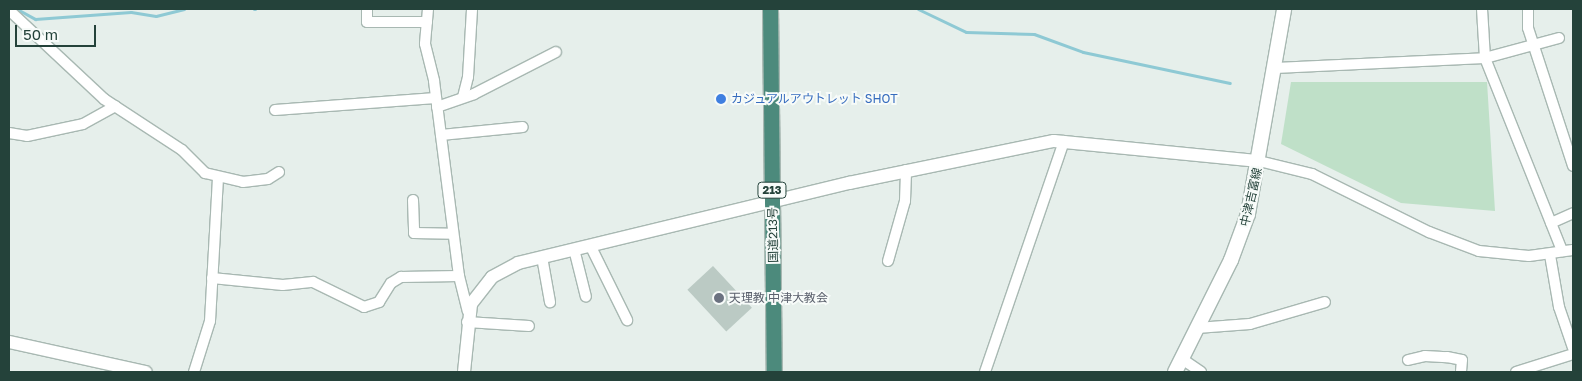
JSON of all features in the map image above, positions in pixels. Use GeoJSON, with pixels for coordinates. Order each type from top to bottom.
{"type":"FeatureCollection","features":[{"type":"Feature","properties":{"kind":"highway","name":"国道213号"},"geometry":{"type":"LineString","coordinates":[[770,9],[774,372]]}},
{"type":"Feature","properties":{"kind":"main road","name":"中津吉富線"},"geometry":{"type":"LineString","coordinates":[[1175,372],[1242,235],[1259,161],[1284,9]]}},
{"type":"Feature","properties":{"kind":"street"},"geometry":{"type":"LineString","coordinates":[[367,9],[367,22],[427,22]]}},
{"type":"Feature","properties":{"kind":"street"},"geometry":{"type":"LineString","coordinates":[[428,9],[425,44],[437,102],[459,276],[468,316],[464,372]]}},
{"type":"Feature","properties":{"kind":"street"},"geometry":{"type":"LineString","coordinates":[[463,97],[468,77],[472,9]]}},
{"type":"Feature","properties":{"kind":"street"},"geometry":{"type":"LineString","coordinates":[[1482,9],[1485,58],[1562,251]]}},
{"type":"Feature","properties":{"kind":"street"},"geometry":{"type":"LineString","coordinates":[[1528,9],[1528,28],[1573,166]]}},
{"type":"Feature","properties":{"kind":"street"},"geometry":{"type":"LineString","coordinates":[[9,10],[115,106],[147,124],[182,150],[205,173],[218,178],[257,182],[279,172]]}},
{"type":"Feature","properties":{"kind":"street"},"geometry":{"type":"LineString","coordinates":[[1275,68],[1485,58],[1559,38]]}},
{"type":"Feature","properties":{"kind":"street"},"geometry":{"type":"LineString","coordinates":[[275,110],[437,102],[463,97],[556,52]]}},
{"type":"Feature","properties":{"kind":"street"},"geometry":{"type":"LineString","coordinates":[[9,133],[27,136],[83,124],[115,106]]}},
{"type":"Feature","properties":{"kind":"street"},"geometry":{"type":"LineString","coordinates":[[441,135],[523,127]]}},
{"type":"Feature","properties":{"kind":"street"},"geometry":{"type":"LineString","coordinates":[[985,372],[1064,141]]}},
{"type":"Feature","properties":{"kind":"street"},"geometry":{"type":"LineString","coordinates":[[468,316],[492,277],[509,266],[906,170],[1064,141],[1259,161],[1312,174],[1458,245],[1496,254],[1550,255],[1573,250]]}},
{"type":"Feature","properties":{"kind":"street"},"geometry":{"type":"LineString","coordinates":[[888,261],[905,201],[906,170]]}},
{"type":"Feature","properties":{"kind":"street"},"geometry":{"type":"LineString","coordinates":[[194,372],[210,322],[218,178]]}},
{"type":"Feature","properties":{"kind":"street"},"geometry":{"type":"LineString","coordinates":[[414,200],[414,233],[454,234]]}},
{"type":"Feature","properties":{"kind":"street"},"geometry":{"type":"LineString","coordinates":[[1550,223],[1573,214]]}},
{"type":"Feature","properties":{"kind":"street"},"geometry":{"type":"LineString","coordinates":[[590,245],[627,320]]}},
{"type":"Feature","properties":{"kind":"street"},"geometry":{"type":"LineString","coordinates":[[574,249],[586,297]]}},
{"type":"Feature","properties":{"kind":"street"},"geometry":{"type":"LineString","coordinates":[[1550,255],[1559,307],[1573,348]]}},
{"type":"Feature","properties":{"kind":"street"},"geometry":{"type":"LineString","coordinates":[[542,257],[550,302]]}},
{"type":"Feature","properties":{"kind":"street"},"geometry":{"type":"LineString","coordinates":[[212,278],[283,285],[313,282],[364,307],[379,302],[391,283],[401,277],[459,276]]}},
{"type":"Feature","properties":{"kind":"street"},"geometry":{"type":"LineString","coordinates":[[1197,328],[1250,324],[1325,302]]}},
{"type":"Feature","properties":{"kind":"street"},"geometry":{"type":"LineString","coordinates":[[468,316],[529,326]]}},
{"type":"Feature","properties":{"kind":"street"},"geometry":{"type":"LineString","coordinates":[[9,342],[146,372]]}},
{"type":"Feature","properties":{"kind":"street"},"geometry":{"type":"LineString","coordinates":[[1516,372],[1529,370],[1573,354]]}},
{"type":"Feature","properties":{"kind":"street"},"geometry":{"type":"LineString","coordinates":[[1408,360],[1425,356],[1447,356],[1462,360],[1461,372]]}},
{"type":"Feature","properties":{"kind":"street"},"geometry":{"type":"LineString","coordinates":[[1182,359],[1201,372]]}},
{"type":"Feature","properties":{"kind":"green space"},"geometry":{"type":"Polygon","coordinates":[[[1291,82],[1487,82],[1495,211],[1401,203],[1281,144],[1291,82]]]}},
{"type":"Feature","properties":{"kind":"building","name":"天理教 中津大教会"},"geometry":{"type":"Polygon","coordinates":[[[713,266],[752,308],[726,332],[687,290],[713,266]]]}},
{"type":"Feature","properties":{"kind":"waterway"},"geometry":{"type":"LineString","coordinates":[[17,9],[35,19],[131,12],[156,16],[184,9]]}},
{"type":"Feature","properties":{"kind":"waterway"},"geometry":{"type":"LineString","coordinates":[[918,9],[966,32],[1034,34],[1083,52],[1230,83]]}},
{"type":"Feature","properties":{"kind":"place","name":"カジュアルアウトレット SHOT"},"geometry":{"type":"Point","coordinates":[721,99]}},
{"type":"Feature","properties":{"kind":"place","name":"天理教 中津大教会"},"geometry":{"type":"Point","coordinates":[719,298]}}]}
